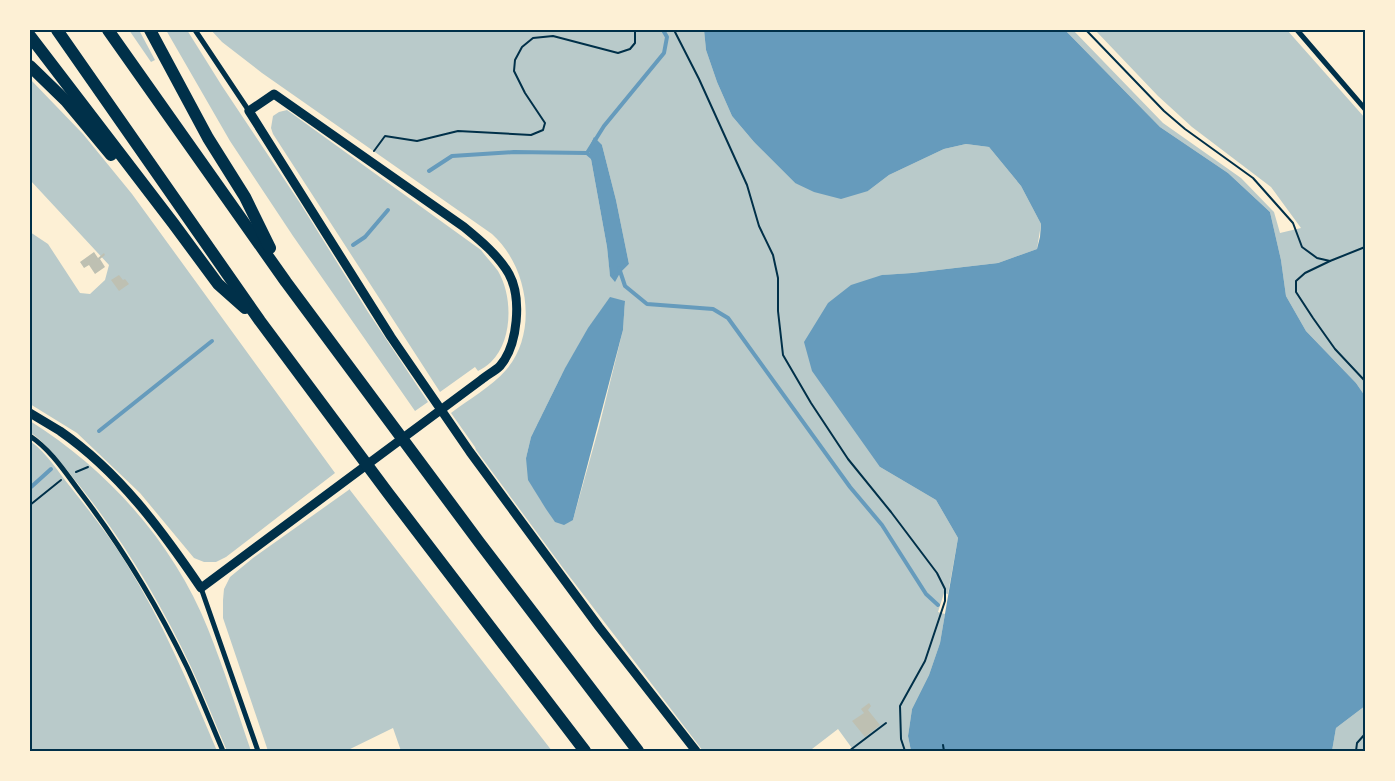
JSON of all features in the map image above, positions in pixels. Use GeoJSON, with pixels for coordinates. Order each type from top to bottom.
{"type":"FeatureCollection","features":[{"type":"Feature","properties":{"kind":"highway"},"geometry":{"type":"LineString","coordinates":[[57,30],[260,321],[388,493],[585,751]]}},
{"type":"Feature","properties":{"kind":"highway"},"geometry":{"type":"LineString","coordinates":[[108,30],[286,282],[485,550],[638,751]]}},
{"type":"Feature","properties":{"kind":"highway"},"geometry":{"type":"LineString","coordinates":[[150,30],[208,138],[245,197],[286,282]]}},
{"type":"Feature","properties":{"kind":"highway"},"geometry":{"type":"LineString","coordinates":[[30,36],[173,222],[218,284],[260,321]]}},
{"type":"Feature","properties":{"kind":"highway"},"geometry":{"type":"LineString","coordinates":[[30,66],[66,101],[118,163],[173,222]]}},
{"type":"Feature","properties":{"kind":"street"},"geometry":{"type":"LineString","coordinates":[[195,30],[249,111],[391,337],[470,452],[599,627],[696,751]]}},
{"type":"Feature","properties":{"kind":"street"},"geometry":{"type":"LineString","coordinates":[[1297,30],[1365,108]]}},
{"type":"Feature","properties":{"kind":"street"},"geometry":{"type":"LineString","coordinates":[[201,588],[500,366],[510,347],[516,324],[516,298],[509,275],[490,248],[464,227],[274,94],[249,111]]}},
{"type":"Feature","properties":{"kind":"street"},"geometry":{"type":"LineString","coordinates":[[30,414],[60,431],[99,463],[130,493],[151,518],[201,588],[258,751]]}},
{"type":"Feature","properties":{"kind":"street"},"geometry":{"type":"LineString","coordinates":[[30,436],[48,451],[123,550],[147,590],[187,668],[223,751]]}},
{"type":"Feature","properties":{"kind":"path"},"geometry":{"type":"LineString","coordinates":[[368,159],[385,136],[417,141],[458,131],[531,135],[543,130],[545,123],[514,72],[515,60],[522,47],[533,38],[553,36],[618,53],[630,49],[635,43],[635,30]]}},
{"type":"Feature","properties":{"kind":"path"},"geometry":{"type":"LineString","coordinates":[[674,30],[699,79],[747,185],[759,226],[773,255],[778,278],[778,311],[783,355],[811,403],[848,459],[937,573],[945,589],[944,601],[925,661],[900,706],[901,739],[905,751]]}},
{"type":"Feature","properties":{"kind":"path"},"geometry":{"type":"LineString","coordinates":[[1086,30],[1171,117],[1221,157],[1252,178],[1293,223],[1302,247],[1317,258],[1330,261]]}},
{"type":"Feature","properties":{"kind":"path"},"geometry":{"type":"LineString","coordinates":[[1365,247],[1305,273],[1296,281],[1296,292],[1335,349],[1365,382]]}},
{"type":"Feature","properties":{"kind":"path"},"geometry":{"type":"LineString","coordinates":[[30,506],[67,475],[99,463]]}},
{"type":"Feature","properties":{"kind":"path"},"geometry":{"type":"LineString","coordinates":[[849,751],[886,723]]}},
{"type":"Feature","properties":{"kind":"path"},"geometry":{"type":"LineString","coordinates":[[1356,751],[1357,743],[1365,734]]}},
{"type":"Feature","properties":{"kind":"path"},"geometry":{"type":"LineString","coordinates":[[943,745],[944,751]]}},
{"type":"Feature","properties":{"kind":"shaded area"},"geometry":{"type":"Polygon","coordinates":[[[129,30],[139,30],[155,60],[151,62],[129,30]]]}},
{"type":"Feature","properties":{"kind":"shaded area"},"geometry":{"type":"Polygon","coordinates":[[[166,30],[187,30],[428,402],[415,411],[293,236],[230,141],[166,30]]]}},
{"type":"Feature","properties":{"kind":"shaded area"},"geometry":{"type":"Polygon","coordinates":[[[211,30],[704,30],[706,50],[732,116],[754,142],[795,183],[868,191],[889,175],[944,149],[966,144],[989,147],[1021,186],[1041,224],[1037,249],[998,263],[883,275],[880,467],[936,500],[958,538],[948,594],[944,593],[938,612],[945,614],[940,643],[929,675],[912,709],[908,736],[911,751],[854,751],[838,729],[812,749],[813,751],[703,751],[563,568],[451,413],[487,387],[506,370],[516,355],[523,337],[526,319],[521,281],[514,263],[504,247],[492,234],[262,73],[222,42],[211,30]],[[602,145],[589,148],[607,247],[610,275],[620,273],[629,264],[602,145]],[[625,301],[564,370],[531,437],[526,458],[573,520],[623,330],[625,301]]]}},
{"type":"Feature","properties":{"kind":"shaded area"},"geometry":{"type":"Polygon","coordinates":[[[1065,30],[1073,30],[1163,123],[1241,178],[1274,212],[1280,233],[1301,228],[1271,187],[1192,127],[1158,96],[1095,30],[1287,30],[1365,118],[1365,396],[1356,383],[1306,331],[1286,296],[1281,260],[1270,212],[1228,173],[1160,127],[1065,30]]]}},
{"type":"Feature","properties":{"kind":"shaded area"},"geometry":{"type":"Polygon","coordinates":[[[30,79],[83,134],[132,194],[335,473],[226,557],[216,562],[204,562],[194,558],[140,493],[77,433],[30,404],[30,232],[48,244],[80,293],[90,294],[105,280],[109,265],[30,180],[30,79]]]}},
{"type":"Feature","properties":{"kind":"shaded area"},"geometry":{"type":"Polygon","coordinates":[[[287,110],[481,250],[496,268],[503,281],[506,293],[508,305],[507,331],[498,353],[488,365],[478,371],[475,367],[440,392],[273,134],[271,128],[273,116],[287,110]]]}},
{"type":"Feature","properties":{"kind":"shaded area"},"geometry":{"type":"Polygon","coordinates":[[[30,421],[86,462],[111,485],[157,538],[177,567],[194,597],[208,629],[251,751],[227,751],[179,643],[154,596],[126,550],[95,506],[50,450],[30,432],[30,421]]]}},
{"type":"Feature","properties":{"kind":"shaded area"},"geometry":{"type":"Polygon","coordinates":[[[30,441],[52,463],[100,525],[126,563],[164,632],[217,751],[30,751],[30,441]]]}},
{"type":"Feature","properties":{"kind":"shaded area"},"geometry":{"type":"Polygon","coordinates":[[[350,489],[552,751],[401,751],[393,728],[346,751],[268,751],[223,618],[224,589],[230,577],[253,558],[350,489]]]}},
{"type":"Feature","properties":{"kind":"shaded area"},"geometry":{"type":"Polygon","coordinates":[[[1365,706],[1365,751],[1332,751],[1336,728],[1365,706]]]}},
{"type":"Feature","properties":{"kind":"water"},"geometry":{"type":"Polygon","coordinates":[[[704,30],[1065,30],[1160,127],[1228,173],[1270,212],[1281,260],[1286,296],[1306,331],[1356,383],[1365,396],[1365,706],[1336,728],[1332,751],[911,751],[908,736],[912,709],[929,675],[940,643],[958,538],[936,500],[880,467],[812,371],[804,342],[828,303],[851,285],[882,275],[998,263],[1037,249],[1041,224],[1021,186],[989,147],[966,144],[944,149],[889,175],[868,191],[841,199],[814,192],[795,183],[754,142],[732,116],[706,50],[704,30]]]}},
{"type":"Feature","properties":{"kind":"water"},"geometry":{"type":"Polygon","coordinates":[[[594,137],[602,145],[629,264],[620,273],[615,282],[610,276],[607,247],[589,148],[594,137]]]}},
{"type":"Feature","properties":{"kind":"water"},"geometry":{"type":"Polygon","coordinates":[[[610,297],[625,301],[623,330],[573,520],[564,525],[555,522],[528,480],[526,458],[531,437],[564,370],[588,328],[610,297]]]}},
{"type":"Feature","properties":{"kind":"building"},"geometry":{"type":"Polygon","coordinates":[[[94,252],[98,258],[104,253],[105,255],[100,259],[105,267],[95,274],[89,265],[84,268],[80,262],[94,252]]]}},
{"type":"Feature","properties":{"kind":"building"},"geometry":{"type":"Polygon","coordinates":[[[119,275],[129,284],[119,291],[111,280],[119,275]]]}},
{"type":"Feature","properties":{"kind":"building"},"geometry":{"type":"Polygon","coordinates":[[[869,703],[871,706],[868,710],[880,725],[865,737],[852,721],[864,713],[861,709],[869,703]]]}},
{"type":"Feature","properties":{"kind":"waterway"},"geometry":{"type":"LineString","coordinates":[[594,159],[587,153],[604,126],[664,53],[667,37],[663,30]]}},
{"type":"Feature","properties":{"kind":"waterway"},"geometry":{"type":"LineString","coordinates":[[429,171],[452,156],[514,152],[587,153]]}},
{"type":"Feature","properties":{"kind":"waterway"},"geometry":{"type":"LineString","coordinates":[[353,245],[365,237],[388,210]]}},
{"type":"Feature","properties":{"kind":"waterway"},"geometry":{"type":"LineString","coordinates":[[619,268],[625,286],[647,304],[713,309],[728,318],[850,487],[882,525],[926,594],[938,605]]}},
{"type":"Feature","properties":{"kind":"waterway"},"geometry":{"type":"LineString","coordinates":[[99,431],[212,341]]}},
{"type":"Feature","properties":{"kind":"waterway"},"geometry":{"type":"LineString","coordinates":[[30,488],[51,469]]}}]}
